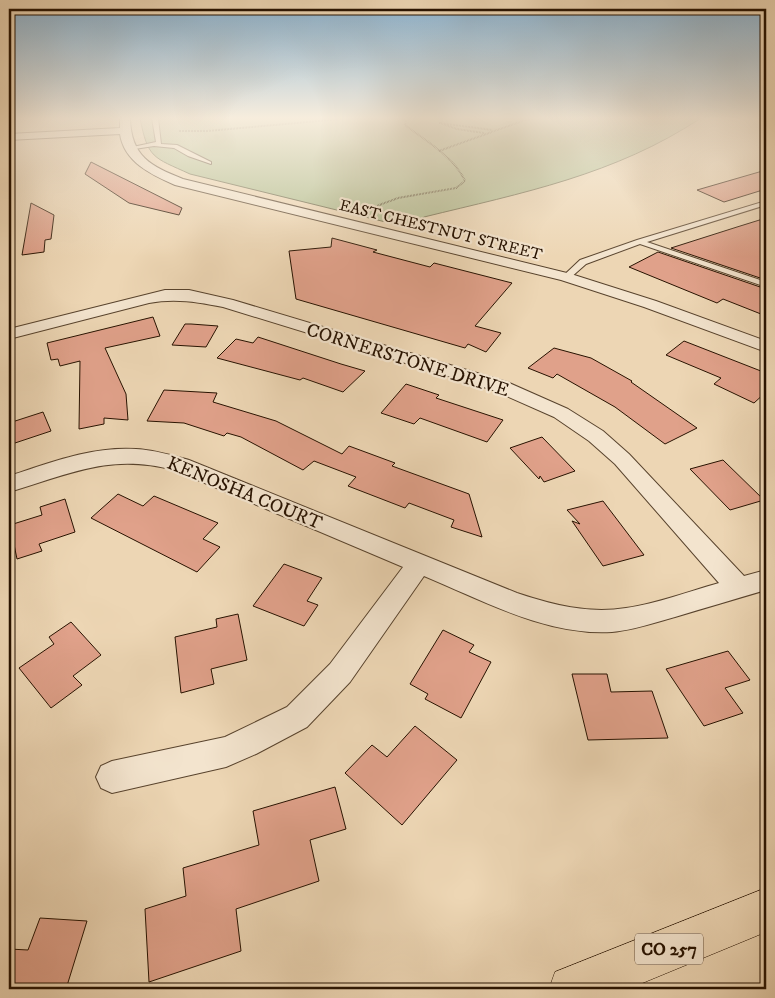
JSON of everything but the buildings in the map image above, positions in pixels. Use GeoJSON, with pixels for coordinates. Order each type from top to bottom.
{"type":"FeatureCollection","features":[{"type":"Feature","properties":{"kind":"main road","name":"CO 257"},"geometry":{"type":"LineString","coordinates":[[572,989],[766,910]]}},
{"type":"Feature","properties":{"kind":"street","name":"EAST CHESTNUT STREET"},"geometry":{"type":"LineString","coordinates":[[145,165],[179,182],[566,277],[650,304],[766,347]]}},
{"type":"Feature","properties":{"kind":"street","name":"CORNERSTONE DRIVE"},"geometry":{"type":"LineString","coordinates":[[9,334],[148,298],[189,295],[227,303],[500,386],[561,413],[596,436],[641,478],[739,588]]}},
{"type":"Feature","properties":{"kind":"street","name":"KENOSHA COURT"},"geometry":{"type":"LineString","coordinates":[[9,484],[85,460],[112,455],[158,457],[181,464],[508,600],[544,614],[572,620],[606,622],[629,619],[766,580]]}},
{"type":"Feature","properties":{"kind":"street"},"geometry":{"type":"LineString","coordinates":[[112,778],[226,752],[297,717],[340,673],[419,563]]}},
{"type":"Feature","properties":{"kind":"lane"},"geometry":{"type":"LineString","coordinates":[[566,277],[583,262],[640,242],[766,203]]}},
{"type":"Feature","properties":{"kind":"lane"},"geometry":{"type":"LineString","coordinates":[[640,242],[766,285]]}},
{"type":"Feature","properties":{"kind":"path"},"geometry":{"type":"LineString","coordinates":[[347,224],[382,202],[449,190],[464,184],[465,178],[453,165]]}},
{"type":"Feature","properties":{"kind":"green space"},"geometry":{"type":"Polygon","coordinates":[[[169,165],[609,165],[532,190],[424,217],[410,228],[190,174],[169,165]]]}}]}
